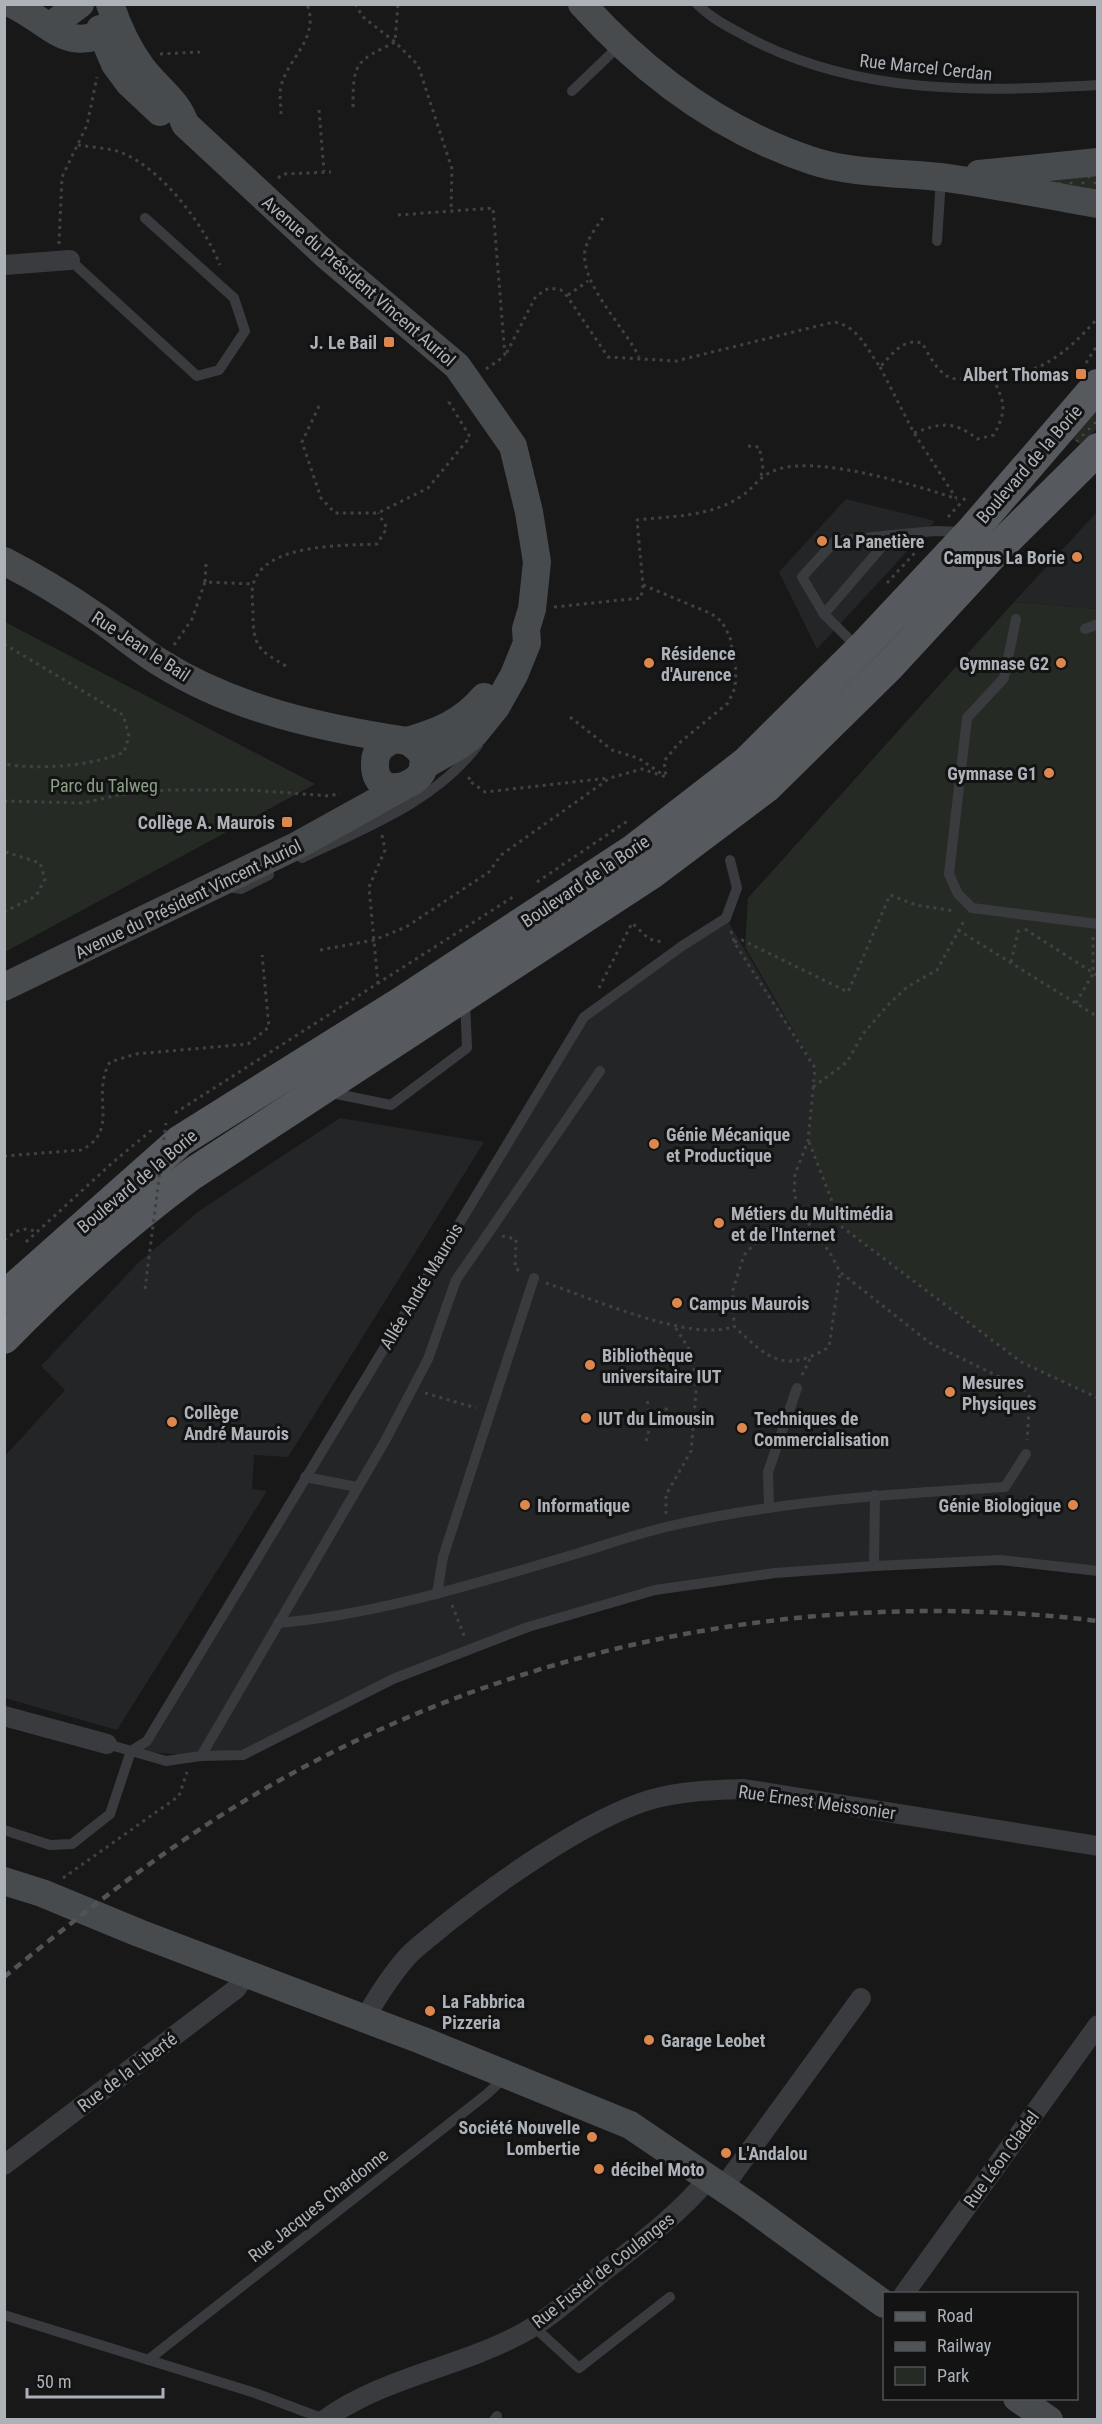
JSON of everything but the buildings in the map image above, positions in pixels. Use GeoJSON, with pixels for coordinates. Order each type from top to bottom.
{"type":"FeatureCollection","features":[{"type":"Feature","properties":{"kind":"main road","name":"Boulevard de la Borie"},"geometry":{"type":"LineString","coordinates":[[4,1297],[180,1141],[399,1004],[635,849],[746,763],[860,650],[971,532],[1088,378]]}},
{"type":"Feature","properties":{"kind":"main road","name":"Boulevard de la Borie"},"geometry":{"type":"LineString","coordinates":[[4,1338],[53,1287],[121,1228],[192,1174],[653,872],[766,788],[890,665],[1002,544],[1098,449]]}},
{"type":"Feature","properties":{"kind":"street"},"geometry":{"type":"LineString","coordinates":[[582,4],[619,46],[666,85],[712,114],[773,145],[815,162],[941,178],[1098,204]]}},
{"type":"Feature","properties":{"kind":"street","name":"Avenue du Président Vincent Auriol"},"geometry":{"type":"LineString","coordinates":[[82,16],[129,66],[129,84],[169,120],[185,124],[326,255],[457,366],[513,446],[530,512],[537,577],[537,624],[496,707],[475,733],[460,745],[423,766]]}},
{"type":"Feature","properties":{"kind":"street"},"geometry":{"type":"LineString","coordinates":[[941,178],[1098,162]]}},
{"type":"Feature","properties":{"kind":"street"},"geometry":{"type":"LineString","coordinates":[[4,265],[64,260]]}},
{"type":"Feature","properties":{"kind":"street","name":"Rue Jean le Bail"},"geometry":{"type":"LineString","coordinates":[[4,561],[94,615],[161,663],[219,694],[311,724],[355,734],[401,740]]}},
{"type":"Feature","properties":{"kind":"street","name":"Avenue du Président Vincent Auriol"},"geometry":{"type":"LineString","coordinates":[[401,740],[448,728],[465,717],[493,685],[517,639],[537,624]]}},
{"type":"Feature","properties":{"kind":"street"},"geometry":{"type":"LineString","coordinates":[[355,734],[376,767],[387,785],[402,788],[415,782],[423,766],[419,751],[401,740],[383,745],[376,767],[374,813]]}},
{"type":"Feature","properties":{"kind":"street","name":"Avenue du Président Vincent Auriol"},"geometry":{"type":"LineString","coordinates":[[4,987],[331,829],[374,813],[402,788]]}},
{"type":"Feature","properties":{"kind":"street"},"geometry":{"type":"LineString","coordinates":[[4,1716],[107,1744]]}},
{"type":"Feature","properties":{"kind":"street","name":"Rue Ernest Meissonier"},"geometry":{"type":"LineString","coordinates":[[364,2020],[385,1986],[410,1954],[467,1906],[566,1841],[613,1814],[650,1800],[687,1792],[744,1789],[1098,1846]]}},
{"type":"Feature","properties":{"kind":"street"},"geometry":{"type":"LineString","coordinates":[[4,1881],[42,1893],[630,2125],[883,2303]]}},
{"type":"Feature","properties":{"kind":"street","name":"Rue de la Liberté"},"geometry":{"type":"LineString","coordinates":[[4,2165],[236,1989],[246,1975]]}},
{"type":"Feature","properties":{"kind":"street","name":"Rue Fustel de Coulanges"},"geometry":{"type":"LineString","coordinates":[[333,2417],[365,2394],[454,2363],[520,2335],[555,2312],[715,2184],[861,1998]]}},
{"type":"Feature","properties":{"kind":"street","name":"Rue Léon Cladel"},"geometry":{"type":"LineString","coordinates":[[905,2292],[1098,2025]]}},
{"type":"Feature","properties":{"kind":"street"},"geometry":{"type":"LineString","coordinates":[[1020,2400],[1049,2420]]}},
{"type":"Feature","properties":{"kind":"lane","name":"Rue Marcel Cerdan"},"geometry":{"type":"LineString","coordinates":[[698,4],[711,18],[775,51],[826,70],[876,81],[997,91],[1098,85]]}},
{"type":"Feature","properties":{"kind":"lane"},"geometry":{"type":"LineString","coordinates":[[572,91],[619,46]]}},
{"type":"Feature","properties":{"kind":"lane"},"geometry":{"type":"LineString","coordinates":[[937,241],[941,178]]}},
{"type":"Feature","properties":{"kind":"lane"},"geometry":{"type":"LineString","coordinates":[[64,260],[197,376],[219,370],[245,331],[234,298],[145,218]]}},
{"type":"Feature","properties":{"kind":"lane"},"geometry":{"type":"LineString","coordinates":[[860,650],[824,614],[802,577],[835,541],[935,531],[971,532]]}},
{"type":"Feature","properties":{"kind":"lane"},"geometry":{"type":"LineString","coordinates":[[824,614],[892,535]]}},
{"type":"Feature","properties":{"kind":"lane"},"geometry":{"type":"LineString","coordinates":[[1016,619],[1004,678],[967,718],[950,874],[958,894],[972,908],[1095,923]]}},
{"type":"Feature","properties":{"kind":"lane"},"geometry":{"type":"LineString","coordinates":[[213,886],[241,889],[288,865],[374,813],[439,785],[469,758],[504,711],[526,670],[537,624]]}},
{"type":"Feature","properties":{"kind":"lane"},"geometry":{"type":"LineString","coordinates":[[1085,630],[1098,624]]}},
{"type":"Feature","properties":{"kind":"lane"},"geometry":{"type":"LineString","coordinates":[[726,918],[737,888],[730,860]]}},
{"type":"Feature","properties":{"kind":"lane","name":"Allée André Maurois"},"geometry":{"type":"LineString","coordinates":[[131,1750],[147,1741],[584,1017],[682,946],[726,918]]}},
{"type":"Feature","properties":{"kind":"lane"},"geometry":{"type":"LineString","coordinates":[[321,1091],[391,1105],[468,1048],[465,996]]}},
{"type":"Feature","properties":{"kind":"lane","name":"Allée André Maurois"},"geometry":{"type":"LineString","coordinates":[[196,1757],[278,1623],[412,1389],[428,1359],[456,1280],[600,1071]]}},
{"type":"Feature","properties":{"kind":"lane"},"geometry":{"type":"LineString","coordinates":[[437,1594],[443,1557],[534,1278]]}},
{"type":"Feature","properties":{"kind":"lane"},"geometry":{"type":"LineString","coordinates":[[769,1508],[768,1472],[797,1388]]}},
{"type":"Feature","properties":{"kind":"lane"},"geometry":{"type":"LineString","coordinates":[[278,1623],[334,1617],[437,1594],[666,1527],[769,1508],[875,1495],[1005,1487],[1026,1454]]}},
{"type":"Feature","properties":{"kind":"lane"},"geometry":{"type":"LineString","coordinates":[[305,1477],[357,1487]]}},
{"type":"Feature","properties":{"kind":"lane"},"geometry":{"type":"LineString","coordinates":[[874,1566],[875,1495]]}},
{"type":"Feature","properties":{"kind":"lane"},"geometry":{"type":"LineString","coordinates":[[107,1744],[166,1761],[243,1755],[393,1679],[528,1627],[655,1590],[775,1573],[1001,1560],[1098,1571]]}},
{"type":"Feature","properties":{"kind":"lane"},"geometry":{"type":"LineString","coordinates":[[4,1830],[50,1845],[72,1844],[110,1814],[131,1750]]}},
{"type":"Feature","properties":{"kind":"lane","name":"Rue Jacques Chardonne"},"geometry":{"type":"LineString","coordinates":[[148,2360],[487,2094],[507,2075]]}},
{"type":"Feature","properties":{"kind":"lane"},"geometry":{"type":"LineString","coordinates":[[533,2326],[579,2368],[670,2296]]}},
{"type":"Feature","properties":{"kind":"lane"},"geometry":{"type":"LineString","coordinates":[[4,2314],[333,2417]]}},
{"type":"Feature","properties":{"kind":"path"},"geometry":{"type":"LineString","coordinates":[[281,114],[281,87],[306,40],[313,19],[307,4]]}},
{"type":"Feature","properties":{"kind":"path"},"geometry":{"type":"LineString","coordinates":[[355,4],[363,17],[395,42],[418,65],[452,169],[451,211]]}},
{"type":"Feature","properties":{"kind":"path"},"geometry":{"type":"LineString","coordinates":[[395,42],[398,4]]}},
{"type":"Feature","properties":{"kind":"path"},"geometry":{"type":"LineString","coordinates":[[353,107],[353,76],[361,60],[395,42]]}},
{"type":"Feature","properties":{"kind":"path"},"geometry":{"type":"LineString","coordinates":[[64,260],[62,177],[87,125],[98,74],[129,66],[158,54],[200,52]]}},
{"type":"Feature","properties":{"kind":"path"},"geometry":{"type":"LineString","coordinates":[[319,110],[324,172]]}},
{"type":"Feature","properties":{"kind":"path"},"geometry":{"type":"LineString","coordinates":[[78,145],[120,153],[159,175],[189,211],[220,264],[220,285]]}},
{"type":"Feature","properties":{"kind":"path"},"geometry":{"type":"LineString","coordinates":[[259,193],[284,174],[332,172]]}},
{"type":"Feature","properties":{"kind":"path"},"geometry":{"type":"LineString","coordinates":[[398,215],[493,208],[505,357]]}},
{"type":"Feature","properties":{"kind":"path"},"geometry":{"type":"LineString","coordinates":[[603,218],[592,234],[585,251],[588,280],[629,336],[639,357]]}},
{"type":"Feature","properties":{"kind":"path"},"geometry":{"type":"LineString","coordinates":[[567,296],[588,280]]}},
{"type":"Feature","properties":{"kind":"path"},"geometry":{"type":"LineString","coordinates":[[319,405],[303,442],[321,498],[336,513],[378,513],[428,488],[470,437],[449,402],[468,380],[505,357],[536,296],[549,288],[561,290],[567,296],[608,357],[639,357],[676,361],[834,322],[848,325],[855,331],[880,367],[914,433],[957,499],[911,484],[825,465],[781,468],[760,476]]}},
{"type":"Feature","properties":{"kind":"path"},"geometry":{"type":"LineString","coordinates":[[880,367],[903,344],[913,341],[921,343],[941,372],[951,378],[993,378],[1025,374],[1053,360],[1098,318]]}},
{"type":"Feature","properties":{"kind":"path"},"geometry":{"type":"LineString","coordinates":[[1088,378],[1098,344]]}},
{"type":"Feature","properties":{"kind":"path"},"geometry":{"type":"LineString","coordinates":[[914,433],[937,424],[962,427],[976,438],[994,435],[1005,405],[993,378]]}},
{"type":"Feature","properties":{"kind":"path"},"geometry":{"type":"LineString","coordinates":[[537,624],[641,598],[643,585],[637,520],[694,514],[718,507],[743,495],[760,476],[763,465],[759,447],[748,446]]}},
{"type":"Feature","properties":{"kind":"path"},"geometry":{"type":"LineString","coordinates":[[884,586],[972,491]]}},
{"type":"Feature","properties":{"kind":"path"},"geometry":{"type":"LineString","coordinates":[[286,666],[263,653],[253,638],[253,584],[268,561],[286,555],[305,549],[377,544],[387,528],[378,513]]}},
{"type":"Feature","properties":{"kind":"path"},"geometry":{"type":"LineString","coordinates":[[161,663],[192,619],[205,582],[206,564]]}},
{"type":"Feature","properties":{"kind":"path"},"geometry":{"type":"LineString","coordinates":[[205,582],[253,584]]}},
{"type":"Feature","properties":{"kind":"path"},"geometry":{"type":"LineString","coordinates":[[643,585],[712,614],[722,622],[730,637],[736,671],[735,688],[728,703],[678,744],[664,761],[666,777]]}},
{"type":"Feature","properties":{"kind":"path"},"geometry":{"type":"LineString","coordinates":[[4,644],[123,715],[129,736],[124,752],[103,761],[19,766],[4,764]]}},
{"type":"Feature","properties":{"kind":"path"},"geometry":{"type":"LineString","coordinates":[[570,717],[612,750],[638,758],[666,777]]}},
{"type":"Feature","properties":{"kind":"path"},"geometry":{"type":"LineString","coordinates":[[469,758],[478,769],[468,780],[485,792],[610,778],[642,769],[666,777]]}},
{"type":"Feature","properties":{"kind":"path"},"geometry":{"type":"LineString","coordinates":[[320,950],[374,940],[406,927],[489,872],[501,855],[610,778]]}},
{"type":"Feature","properties":{"kind":"path"},"geometry":{"type":"LineString","coordinates":[[4,801],[83,803],[120,795],[168,790],[249,790],[330,796],[356,790],[374,813],[385,850],[369,887],[378,984]]}},
{"type":"Feature","properties":{"kind":"path"},"geometry":{"type":"LineString","coordinates":[[535,883],[631,819]]}},
{"type":"Feature","properties":{"kind":"path"},"geometry":{"type":"LineString","coordinates":[[4,912],[36,896],[45,879],[40,863],[5,851]]}},
{"type":"Feature","properties":{"kind":"path"},"geometry":{"type":"LineString","coordinates":[[145,1289],[165,1122],[190,1101],[525,890]]}},
{"type":"Feature","properties":{"kind":"path"},"geometry":{"type":"LineString","coordinates":[[735,942],[742,940],[848,992],[890,895],[916,905],[951,912],[972,908]]}},
{"type":"Feature","properties":{"kind":"path"},"geometry":{"type":"LineString","coordinates":[[813,1087],[847,1062],[863,1034],[907,987],[937,970],[972,908]]}},
{"type":"Feature","properties":{"kind":"path"},"geometry":{"type":"LineString","coordinates":[[726,918],[735,942],[815,1068],[808,1141],[795,1174],[794,1195],[813,1232],[829,1251],[840,1272],[930,1343],[1022,1388],[1030,1397],[1026,1454]]}},
{"type":"Feature","properties":{"kind":"path"},"geometry":{"type":"LineString","coordinates":[[1010,922],[1020,926],[1098,976]]}},
{"type":"Feature","properties":{"kind":"path"},"geometry":{"type":"LineString","coordinates":[[584,1017],[632,923],[649,939],[682,946]]}},
{"type":"Feature","properties":{"kind":"path"},"geometry":{"type":"LineString","coordinates":[[1076,1003],[1093,974],[1095,923]]}},
{"type":"Feature","properties":{"kind":"path"},"geometry":{"type":"LineString","coordinates":[[1011,962],[1020,926]]}},
{"type":"Feature","properties":{"kind":"path"},"geometry":{"type":"LineString","coordinates":[[958,930],[1098,1017]]}},
{"type":"Feature","properties":{"kind":"path"},"geometry":{"type":"LineString","coordinates":[[4,1156],[81,1150],[91,1145],[98,1138],[103,1127],[102,1076],[110,1062],[136,1054],[248,1044],[269,1027],[262,956]]}},
{"type":"Feature","properties":{"kind":"path"},"geometry":{"type":"LineString","coordinates":[[20,1248],[155,1128]]}},
{"type":"Feature","properties":{"kind":"path"},"geometry":{"type":"LineString","coordinates":[[808,1141],[842,1227],[1021,1362],[1098,1398]]}},
{"type":"Feature","properties":{"kind":"path"},"geometry":{"type":"LineString","coordinates":[[4,1240],[20,1229],[29,1228],[36,1232]]}},
{"type":"Feature","properties":{"kind":"path"},"geometry":{"type":"LineString","coordinates":[[813,1232],[764,1234],[744,1255],[733,1290],[734,1326],[757,1347],[777,1359],[798,1362],[810,1358],[830,1347],[840,1272]]}},
{"type":"Feature","properties":{"kind":"path"},"geometry":{"type":"LineString","coordinates":[[516,1239],[515,1268],[534,1278],[675,1327],[724,1330],[734,1326]]}},
{"type":"Feature","properties":{"kind":"path"},"geometry":{"type":"LineString","coordinates":[[666,1527],[666,1494],[691,1451],[696,1393],[693,1355],[675,1327]]}},
{"type":"Feature","properties":{"kind":"path"},"geometry":{"type":"LineString","coordinates":[[797,1388],[810,1358]]}},
{"type":"Feature","properties":{"kind":"path"},"geometry":{"type":"LineString","coordinates":[[412,1389],[490,1413]]}},
{"type":"Feature","properties":{"kind":"path"},"geometry":{"type":"LineString","coordinates":[[646,1441],[650,1426],[647,1398]]}},
{"type":"Feature","properties":{"kind":"path"},"geometry":{"type":"LineString","coordinates":[[650,1426],[660,1419],[668,1406]]}},
{"type":"Feature","properties":{"kind":"path"},"geometry":{"type":"LineString","coordinates":[[453,1608],[458,1620]]}},
{"type":"Feature","properties":{"kind":"path"},"geometry":{"type":"LineString","coordinates":[[42,1893],[179,1796],[196,1757]]}},
{"type":"Feature","properties":{"kind":"shaded area"},"geometry":{"type":"Polygon","coordinates":[[[846,499],[935,521],[817,649],[779,572],[846,499]]]}},
{"type":"Feature","properties":{"kind":"shaded area","name":"Campus La Borie"},"geometry":{"type":"Polygon","coordinates":[[[1097,512],[1097,609],[1014,602],[1097,512]]]}},
{"type":"Feature","properties":{"kind":"shaded area","name":"Campus Maurois"},"geometry":{"type":"Polygon","coordinates":[[[726,918],[815,1068],[808,1141],[842,1227],[1021,1362],[1097,1398],[1097,1571],[1001,1560],[874,1566],[655,1590],[528,1627],[393,1679],[243,1755],[201,1756],[131,1751],[147,1741],[584,1017],[726,918]]]}},
{"type":"Feature","properties":{"kind":"shaded area","name":"Collège André Maurois"},"geometry":{"type":"Polygon","coordinates":[[[340,1118],[484,1142],[288,1457],[254,1455],[252,1489],[267,1491],[117,1730],[5,1698],[5,1456],[65,1390],[41,1366],[138,1263],[199,1211],[340,1118]]]}},
{"type":"Feature","properties":{"kind":"green space"},"geometry":{"type":"Polygon","coordinates":[[[1097,173],[1097,195],[989,180],[1097,173]]]}},
{"type":"Feature","properties":{"kind":"green space"},"geometry":{"type":"Polygon","coordinates":[[[1097,409],[1097,429],[1080,444],[1073,439],[1097,409]]]}},
{"type":"Feature","properties":{"kind":"green space"},"geometry":{"type":"Polygon","coordinates":[[[1014,602],[1097,609],[1097,1398],[1021,1362],[842,1227],[808,1141],[815,1068],[745,947],[748,898],[1014,602]]]}},
{"type":"Feature","properties":{"kind":"green space","name":"Parc du Talweg"},"geometry":{"type":"Polygon","coordinates":[[[5,622],[315,784],[5,952],[5,622]]]}},
{"type":"Feature","properties":{"kind":"railway"},"geometry":{"type":"LineString","coordinates":[[4,1977],[143,1869],[253,1796],[291,1774],[384,1728],[481,1689],[581,1658],[682,1634],[785,1619],[889,1612],[994,1612],[1098,1621]]}},
{"type":"Feature","properties":{"kind":"place","name":"J. Le Bail"},"geometry":{"type":"Point","coordinates":[389,342]}},
{"type":"Feature","properties":{"kind":"place","name":"Albert Thomas"},"geometry":{"type":"Point","coordinates":[1081,374]}},
{"type":"Feature","properties":{"kind":"place","name":"La Panetière"},"geometry":{"type":"Point","coordinates":[822,541]}},
{"type":"Feature","properties":{"kind":"place","name":"Campus La Borie"},"geometry":{"type":"Point","coordinates":[1077,557]}},
{"type":"Feature","properties":{"kind":"place","name":"Résidence d'Aurence"},"geometry":{"type":"Point","coordinates":[649,663]}},
{"type":"Feature","properties":{"kind":"place","name":"Gymnase G2"},"geometry":{"type":"Point","coordinates":[1061,663]}},
{"type":"Feature","properties":{"kind":"place","name":"Gymnase G1"},"geometry":{"type":"Point","coordinates":[1049,773]}},
{"type":"Feature","properties":{"kind":"place","name":"Collège A. Maurois"},"geometry":{"type":"Point","coordinates":[287,822]}},
{"type":"Feature","properties":{"kind":"place","name":"Génie Mécanique et Productique"},"geometry":{"type":"Point","coordinates":[654,1144]}},
{"type":"Feature","properties":{"kind":"place","name":"Métiers du Multimédia et de l'Internet"},"geometry":{"type":"Point","coordinates":[719,1223]}},
{"type":"Feature","properties":{"kind":"place","name":"Campus Maurois"},"geometry":{"type":"Point","coordinates":[677,1303]}},
{"type":"Feature","properties":{"kind":"place","name":"Bibliothèque universitaire IUT"},"geometry":{"type":"Point","coordinates":[590,1365]}},
{"type":"Feature","properties":{"kind":"place","name":"Mesures Physiques"},"geometry":{"type":"Point","coordinates":[950,1392]}},
{"type":"Feature","properties":{"kind":"place","name":"IUT du Limousin"},"geometry":{"type":"Point","coordinates":[586,1418]}},
{"type":"Feature","properties":{"kind":"place","name":"Collège André Maurois"},"geometry":{"type":"Point","coordinates":[172,1422]}},
{"type":"Feature","properties":{"kind":"place","name":"Techniques de Commercialisation"},"geometry":{"type":"Point","coordinates":[742,1428]}},
{"type":"Feature","properties":{"kind":"place","name":"Informatique"},"geometry":{"type":"Point","coordinates":[525,1505]}},
{"type":"Feature","properties":{"kind":"place","name":"Génie Biologique"},"geometry":{"type":"Point","coordinates":[1073,1505]}},
{"type":"Feature","properties":{"kind":"place","name":"La Fabbrica Pizzeria"},"geometry":{"type":"Point","coordinates":[430,2011]}},
{"type":"Feature","properties":{"kind":"place","name":"Garage Leobet"},"geometry":{"type":"Point","coordinates":[649,2040]}},
{"type":"Feature","properties":{"kind":"place","name":"Société Nouvelle Lombertie"},"geometry":{"type":"Point","coordinates":[592,2137]}},
{"type":"Feature","properties":{"kind":"place","name":"L'Andalou"},"geometry":{"type":"Point","coordinates":[726,2153]}},
{"type":"Feature","properties":{"kind":"place","name":"décibel Moto"},"geometry":{"type":"Point","coordinates":[599,2169]}}]}
